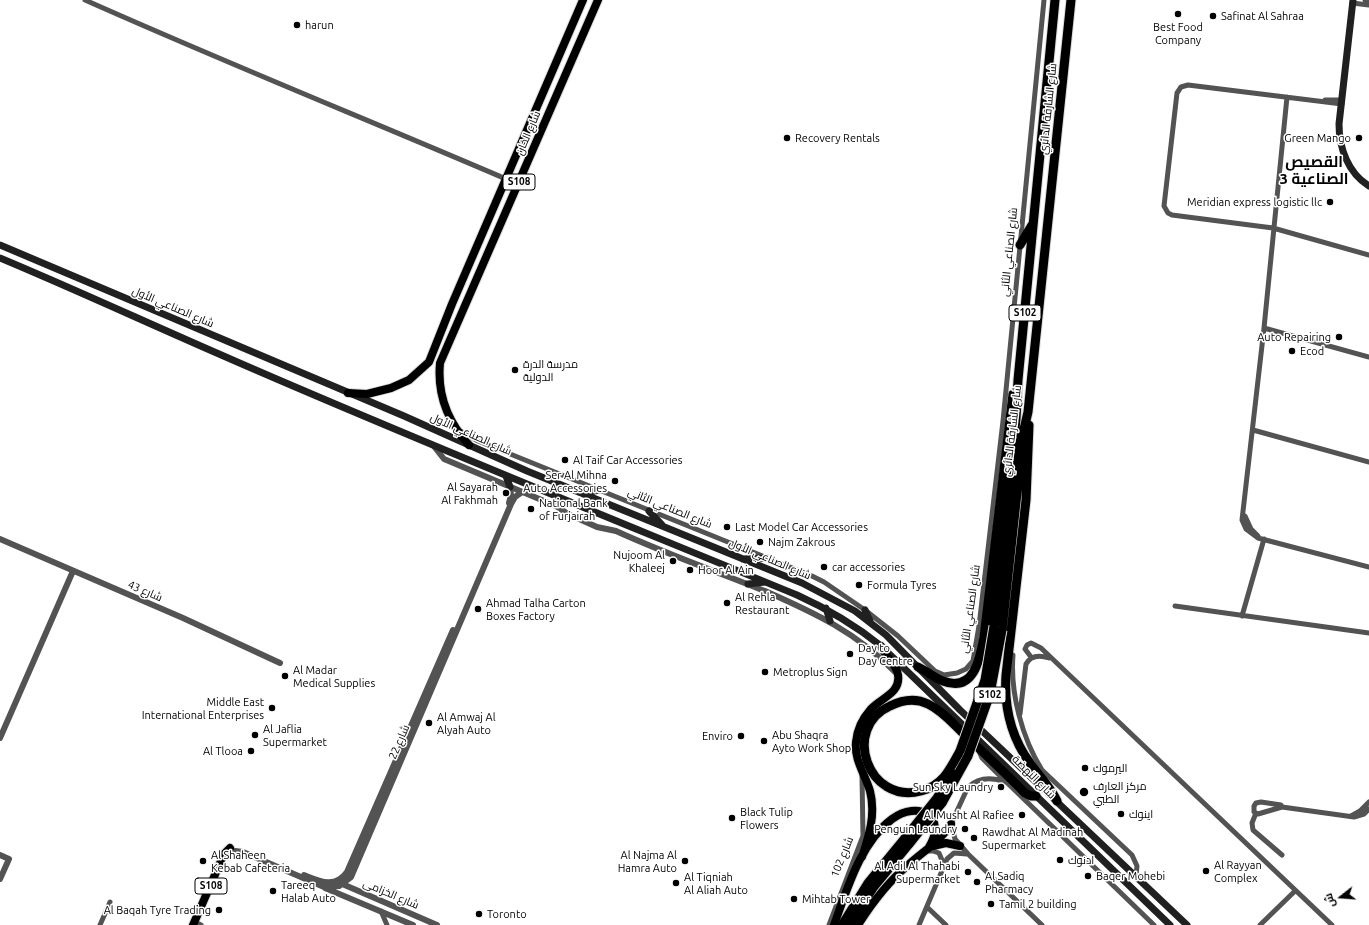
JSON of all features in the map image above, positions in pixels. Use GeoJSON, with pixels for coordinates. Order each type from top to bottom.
{"type":"FeatureCollection","features":[{"type":"Feature","properties":{"kind":"highway","name":"شارع الشارقة الدائري"},"geometry":{"type":"LineString","coordinates":[[998,628],[1018,380],[1055,0]]}},
{"type":"Feature","properties":{"kind":"highway","name":"شارع الشارقة الدائري"},"geometry":{"type":"LineString","coordinates":[[907,841],[940,801],[954,769],[964,754],[998,628],[1024,428],[1028,412],[1072,0]]}},
{"type":"Feature","properties":{"kind":"highway"},"geometry":{"type":"LineString","coordinates":[[1020,245],[1034,222]]}},
{"type":"Feature","properties":{"kind":"highway"},"geometry":{"type":"LineString","coordinates":[[918,667],[941,681],[959,683],[970,677],[978,666],[984,637],[1011,401],[1018,380]]}},
{"type":"Feature","properties":{"kind":"highway"},"geometry":{"type":"LineString","coordinates":[[1028,412],[1029,434],[1026,500],[1006,689],[1012,728],[1024,755],[1047,784],[1057,801]]}},
{"type":"Feature","properties":{"kind":"highway"},"geometry":{"type":"LineString","coordinates":[[964,754],[938,782],[925,790],[911,793],[898,792],[879,781],[868,764],[864,747],[868,729],[880,711],[898,702],[918,701],[936,708],[1027,795],[1036,796]]}},
{"type":"Feature","properties":{"kind":"highway","name":"S102"},"geometry":{"type":"LineString","coordinates":[[842,925],[868,883],[907,841]]}},
{"type":"Feature","properties":{"kind":"highway","name":"S102"},"geometry":{"type":"LineString","coordinates":[[849,925],[907,841]]}},
{"type":"Feature","properties":{"kind":"main road","name":"شارع الخان"},"geometry":{"type":"LineString","coordinates":[[348,393],[367,394],[391,388],[409,380],[429,362],[583,0]]}},
{"type":"Feature","properties":{"kind":"main road","name":"شارع الخان"},"geometry":{"type":"LineString","coordinates":[[454,428],[447,414],[441,395],[440,363],[598,0]]}},
{"type":"Feature","properties":{"kind":"main road"},"geometry":{"type":"LineString","coordinates":[[1352,2],[1340,130],[1343,150],[1352,169],[1369,186]]}},
{"type":"Feature","properties":{"kind":"main road","name":"شارع الصناعي الأول"},"geometry":{"type":"LineString","coordinates":[[0,245],[469,445],[740,559],[802,583],[855,611],[870,622],[918,667]]}},
{"type":"Feature","properties":{"kind":"main road","name":"شارع الصناعي الأول"},"geometry":{"type":"LineString","coordinates":[[0,258],[432,445],[826,608],[852,624],[881,646]]}},
{"type":"Feature","properties":{"kind":"main road"},"geometry":{"type":"LineString","coordinates":[[454,428],[469,445]]}},
{"type":"Feature","properties":{"kind":"main road"},"geometry":{"type":"LineString","coordinates":[[506,476],[510,487]]}},
{"type":"Feature","properties":{"kind":"main road"},"geometry":{"type":"LineString","coordinates":[[584,493],[598,490]]}},
{"type":"Feature","properties":{"kind":"main road"},"geometry":{"type":"LineString","coordinates":[[649,511],[663,526]]}},
{"type":"Feature","properties":{"kind":"main road"},"geometry":{"type":"LineString","coordinates":[[740,559],[767,558]]}},
{"type":"Feature","properties":{"kind":"main road"},"geometry":{"type":"LineString","coordinates":[[748,584],[766,582]]}},
{"type":"Feature","properties":{"kind":"main road"},"geometry":{"type":"LineString","coordinates":[[826,608],[830,620]]}},
{"type":"Feature","properties":{"kind":"main road"},"geometry":{"type":"LineString","coordinates":[[865,610],[870,622]]}},
{"type":"Feature","properties":{"kind":"main road"},"geometry":{"type":"LineString","coordinates":[[862,857],[872,819],[871,798],[856,752],[857,735],[860,726],[871,709],[895,690],[898,675],[895,666],[884,653],[881,646]]}},
{"type":"Feature","properties":{"kind":"main road","name":"شارع النهضة"},"geometry":{"type":"LineString","coordinates":[[881,646],[1170,925]]}},
{"type":"Feature","properties":{"kind":"main road","name":"شارع النهضة"},"geometry":{"type":"LineString","coordinates":[[918,667],[960,710],[1188,925]]}},
{"type":"Feature","properties":{"kind":"main road"},"geometry":{"type":"LineString","coordinates":[[834,925],[849,885],[862,857],[872,841],[886,824],[898,816],[912,810],[926,813],[933,820],[935,836],[927,849]]}},
{"type":"Feature","properties":{"kind":"main road"},"geometry":{"type":"LineString","coordinates":[[858,925],[888,884],[940,838],[951,824]]}},
{"type":"Feature","properties":{"kind":"main road"},"geometry":{"type":"LineString","coordinates":[[927,849],[946,843],[960,846]]}},
{"type":"Feature","properties":{"kind":"main road","name":"S108"},"geometry":{"type":"LineString","coordinates":[[198,925],[224,854],[230,848]]}},
{"type":"Feature","properties":{"kind":"main road","name":"S108"},"geometry":{"type":"LineString","coordinates":[[198,925],[228,857]]}},
{"type":"Feature","properties":{"kind":"street"},"geometry":{"type":"LineString","coordinates":[[85,0],[223,61],[345,110],[506,179]]}},
{"type":"Feature","properties":{"kind":"street","name":"شارع الصناعي الثاني"},"geometry":{"type":"LineString","coordinates":[[454,428],[478,441],[824,582],[865,610],[898,636],[939,673],[948,675],[958,673],[966,669],[973,661],[979,626],[1003,421],[1044,0]]}},
{"type":"Feature","properties":{"kind":"street"},"geometry":{"type":"LineString","coordinates":[[1365,0],[1369,1]]}},
{"type":"Feature","properties":{"kind":"street"},"geometry":{"type":"LineString","coordinates":[[1352,2],[1369,6]]}},
{"type":"Feature","properties":{"kind":"street"},"geometry":{"type":"LineString","coordinates":[[1342,102],[1191,86],[1183,90],[1176,97],[1165,201],[1176,216],[1273,228],[1369,255]]}},
{"type":"Feature","properties":{"kind":"street"},"geometry":{"type":"LineString","coordinates":[[1287,97],[1244,509],[1246,520],[1251,529],[1264,539],[1369,567]]}},
{"type":"Feature","properties":{"kind":"street"},"geometry":{"type":"LineString","coordinates":[[1264,328],[1369,357]]}},
{"type":"Feature","properties":{"kind":"street"},"geometry":{"type":"LineString","coordinates":[[1253,430],[1369,462]]}},
{"type":"Feature","properties":{"kind":"street"},"geometry":{"type":"LineString","coordinates":[[432,445],[444,459],[522,492],[597,527],[616,531],[748,584],[830,620],[867,646],[898,675]]}},
{"type":"Feature","properties":{"kind":"street","name":"شارع 22"},"geometry":{"type":"LineString","coordinates":[[340,883],[353,858],[510,500],[510,487]]}},
{"type":"Feature","properties":{"kind":"street","name":"شارع 22"},"geometry":{"type":"LineString","coordinates":[[340,883],[353,874],[511,504],[515,497],[522,492]]}},
{"type":"Feature","properties":{"kind":"street","name":"شارع 43"},"geometry":{"type":"LineString","coordinates":[[0,539],[280,663]]}},
{"type":"Feature","properties":{"kind":"street"},"geometry":{"type":"LineString","coordinates":[[1242,616],[1264,539]]}},
{"type":"Feature","properties":{"kind":"street"},"geometry":{"type":"LineString","coordinates":[[0,738],[73,571]]}},
{"type":"Feature","properties":{"kind":"street"},"geometry":{"type":"LineString","coordinates":[[1175,606],[1369,633]]}},
{"type":"Feature","properties":{"kind":"street"},"geometry":{"type":"LineString","coordinates":[[1011,640],[1013,649],[1012,686],[1020,716],[1033,754],[1042,770],[1132,855],[1137,866],[1136,876]]}},
{"type":"Feature","properties":{"kind":"street"},"geometry":{"type":"LineString","coordinates":[[1031,657],[1025,649],[1027,645],[1032,643],[1037,645],[1052,659],[1332,925]]}},
{"type":"Feature","properties":{"kind":"street"},"geometry":{"type":"LineString","coordinates":[[1031,657],[1040,656],[1052,659]]}},
{"type":"Feature","properties":{"kind":"street"},"geometry":{"type":"LineString","coordinates":[[1020,716],[1024,668],[1031,657]]}},
{"type":"Feature","properties":{"kind":"street"},"geometry":{"type":"LineString","coordinates":[[978,748],[982,758],[1154,925]]}},
{"type":"Feature","properties":{"kind":"street","name":"شارع 102"},"geometry":{"type":"LineString","coordinates":[[828,925],[864,836],[862,773]]}},
{"type":"Feature","properties":{"kind":"street"},"geometry":{"type":"LineString","coordinates":[[1008,784],[993,779],[979,780],[972,783],[966,790],[951,824],[953,834],[960,846],[1042,925]]}},
{"type":"Feature","properties":{"kind":"street"},"geometry":{"type":"LineString","coordinates":[[1282,855],[1256,833],[1252,826],[1257,814],[1254,806],[1259,801],[1281,805],[1282,807],[1348,817],[1359,816],[1369,809]]}},
{"type":"Feature","properties":{"kind":"street"},"geometry":{"type":"LineString","coordinates":[[1348,817],[1360,811],[1369,802]]}},
{"type":"Feature","properties":{"kind":"street"},"geometry":{"type":"LineString","coordinates":[[1257,814],[1282,807]]}},
{"type":"Feature","properties":{"kind":"street"},"geometry":{"type":"LineString","coordinates":[[230,848],[238,848],[323,882],[340,883]]}},
{"type":"Feature","properties":{"kind":"street"},"geometry":{"type":"LineString","coordinates":[[927,849],[940,853],[944,865]]}},
{"type":"Feature","properties":{"kind":"street"},"geometry":{"type":"LineString","coordinates":[[228,857],[233,852],[240,851],[320,886],[332,887],[340,883]]}},
{"type":"Feature","properties":{"kind":"street"},"geometry":{"type":"LineString","coordinates":[[918,925],[944,865],[954,853],[968,854]]}},
{"type":"Feature","properties":{"kind":"street"},"geometry":{"type":"LineString","coordinates":[[0,855],[9,859],[0,879]]}},
{"type":"Feature","properties":{"kind":"street","name":"شارع الخزامى"},"geometry":{"type":"LineString","coordinates":[[340,883],[438,925]]}},
{"type":"Feature","properties":{"kind":"street","name":"شارع الخزامى"},"geometry":{"type":"LineString","coordinates":[[320,886],[381,911],[407,924]]}},
{"type":"Feature","properties":{"kind":"street"},"geometry":{"type":"LineString","coordinates":[[1260,925],[1295,890]]}},
{"type":"Feature","properties":{"kind":"street"},"geometry":{"type":"LineString","coordinates":[[100,925],[110,902]]}},
{"type":"Feature","properties":{"kind":"street"},"geometry":{"type":"LineString","coordinates":[[927,907],[946,925]]}},
{"type":"Feature","properties":{"kind":"street"},"geometry":{"type":"LineString","coordinates":[[381,911],[387,925]]}},
{"type":"Feature","properties":{"kind":"place","name":"Best Food Company"},"geometry":{"type":"Point","coordinates":[1178,14]}},
{"type":"Feature","properties":{"kind":"place","name":"Safinat Al Sahraa"},"geometry":{"type":"Point","coordinates":[1213,16]}},
{"type":"Feature","properties":{"kind":"place","name":"harun"},"geometry":{"type":"Point","coordinates":[297,25]}},
{"type":"Feature","properties":{"kind":"place","name":"Recovery Rentals"},"geometry":{"type":"Point","coordinates":[787,138]}},
{"type":"Feature","properties":{"kind":"place","name":"Green Mango"},"geometry":{"type":"Point","coordinates":[1359,138]}},
{"type":"Feature","properties":{"kind":"place","name":"Meridian express logistic llc"},"geometry":{"type":"Point","coordinates":[1330,202]}},
{"type":"Feature","properties":{"kind":"place","name":"Auto Repairing"},"geometry":{"type":"Point","coordinates":[1339,337]}},
{"type":"Feature","properties":{"kind":"place","name":"Ecod"},"geometry":{"type":"Point","coordinates":[1292,351]}},
{"type":"Feature","properties":{"kind":"place","name":"مدرسة الدرة الدولية"},"geometry":{"type":"Point","coordinates":[515,370]}},
{"type":"Feature","properties":{"kind":"place","name":"Al Taif Car Accessories"},"geometry":{"type":"Point","coordinates":[565,460]}},
{"type":"Feature","properties":{"kind":"place","name":"Ser Al Mihna Auto Accessories"},"geometry":{"type":"Point","coordinates":[615,481]}},
{"type":"Feature","properties":{"kind":"place","name":"Al Sayarah Al Fakhmah"},"geometry":{"type":"Point","coordinates":[506,493]}},
{"type":"Feature","properties":{"kind":"place","name":"National Bank of Furjairah"},"geometry":{"type":"Point","coordinates":[531,509]}},
{"type":"Feature","properties":{"kind":"place","name":"Last Model Car Accessories"},"geometry":{"type":"Point","coordinates":[727,527]}},
{"type":"Feature","properties":{"kind":"place","name":"Najm Zakrous"},"geometry":{"type":"Point","coordinates":[760,542]}},
{"type":"Feature","properties":{"kind":"place","name":"Nujoom Al Khaleej"},"geometry":{"type":"Point","coordinates":[673,561]}},
{"type":"Feature","properties":{"kind":"place","name":"car accessories"},"geometry":{"type":"Point","coordinates":[824,567]}},
{"type":"Feature","properties":{"kind":"place","name":"Hoor Al Ain"},"geometry":{"type":"Point","coordinates":[690,570]}},
{"type":"Feature","properties":{"kind":"place","name":"Formula Tyres"},"geometry":{"type":"Point","coordinates":[859,585]}},
{"type":"Feature","properties":{"kind":"place","name":"Al Rehla Restaurant"},"geometry":{"type":"Point","coordinates":[727,603]}},
{"type":"Feature","properties":{"kind":"place","name":"Ahmad Talha Carton Boxes Factory"},"geometry":{"type":"Point","coordinates":[478,609]}},
{"type":"Feature","properties":{"kind":"place","name":"Day to Day Centre"},"geometry":{"type":"Point","coordinates":[850,654]}},
{"type":"Feature","properties":{"kind":"place","name":"Metroplus Sign"},"geometry":{"type":"Point","coordinates":[765,672]}},
{"type":"Feature","properties":{"kind":"place","name":"Al Madar Medical Supplies"},"geometry":{"type":"Point","coordinates":[285,676]}},
{"type":"Feature","properties":{"kind":"place","name":"Middle East International Enterprises"},"geometry":{"type":"Point","coordinates":[272,708]}},
{"type":"Feature","properties":{"kind":"place","name":"Al Amwaj Al Alyah Auto"},"geometry":{"type":"Point","coordinates":[429,723]}},
{"type":"Feature","properties":{"kind":"place","name":"Al Jaflia Supermarket"},"geometry":{"type":"Point","coordinates":[255,735]}},
{"type":"Feature","properties":{"kind":"place","name":"Enviro"},"geometry":{"type":"Point","coordinates":[741,736]}},
{"type":"Feature","properties":{"kind":"place","name":"Abu Shaqra Ayto Work Shop"},"geometry":{"type":"Point","coordinates":[764,741]}},
{"type":"Feature","properties":{"kind":"place","name":"Al Tlooa"},"geometry":{"type":"Point","coordinates":[251,751]}},
{"type":"Feature","properties":{"kind":"place","name":"اليرموك"},"geometry":{"type":"Point","coordinates":[1085,768]}},
{"type":"Feature","properties":{"kind":"place","name":"Sun Sky Laundry"},"geometry":{"type":"Point","coordinates":[1001,787]}},
{"type":"Feature","properties":{"kind":"place","name":"مركز العارف الطبي"},"geometry":{"type":"Point","coordinates":[1084,792]}},
{"type":"Feature","properties":{"kind":"place","name":"اينوك"},"geometry":{"type":"Point","coordinates":[1121,814]}},
{"type":"Feature","properties":{"kind":"place","name":"Al Musht Al Rafiee"},"geometry":{"type":"Point","coordinates":[1022,815]}},
{"type":"Feature","properties":{"kind":"place","name":"Black Tulip Flowers"},"geometry":{"type":"Point","coordinates":[732,818]}},
{"type":"Feature","properties":{"kind":"place","name":"Penguin Laundry"},"geometry":{"type":"Point","coordinates":[965,829]}},
{"type":"Feature","properties":{"kind":"place","name":"Rawdhat Al Madinah Supermarket"},"geometry":{"type":"Point","coordinates":[974,838]}},
{"type":"Feature","properties":{"kind":"place","name":"ادنوك"},"geometry":{"type":"Point","coordinates":[1060,860]}},
{"type":"Feature","properties":{"kind":"place","name":"Al Shaheen Kebab Cafeteria"},"geometry":{"type":"Point","coordinates":[203,861]}},
{"type":"Feature","properties":{"kind":"place","name":"Al Najma Al Hamra Auto"},"geometry":{"type":"Point","coordinates":[685,861]}},
{"type":"Feature","properties":{"kind":"place","name":"Al Rayyan Complex"},"geometry":{"type":"Point","coordinates":[1206,871]}},
{"type":"Feature","properties":{"kind":"place","name":"Al Adil Al Thahabi Supermarket"},"geometry":{"type":"Point","coordinates":[968,872]}},
{"type":"Feature","properties":{"kind":"place","name":"Baqer Mohebi"},"geometry":{"type":"Point","coordinates":[1088,876]}},
{"type":"Feature","properties":{"kind":"place","name":"Al Sadiq Pharmacy"},"geometry":{"type":"Point","coordinates":[977,882]}},
{"type":"Feature","properties":{"kind":"place","name":"Al Tiqniah Al Aliah Auto"},"geometry":{"type":"Point","coordinates":[676,883]}},
{"type":"Feature","properties":{"kind":"place","name":"Tareeq Halab Auto"},"geometry":{"type":"Point","coordinates":[273,891]}},
{"type":"Feature","properties":{"kind":"place","name":"Mihtab Tower"},"geometry":{"type":"Point","coordinates":[794,899]}},
{"type":"Feature","properties":{"kind":"place","name":"Tamil 2 building"},"geometry":{"type":"Point","coordinates":[991,904]}},
{"type":"Feature","properties":{"kind":"place","name":"Al Baqah Tyre Trading"},"geometry":{"type":"Point","coordinates":[219,910]}},
{"type":"Feature","properties":{"kind":"place","name":"Toronto"},"geometry":{"type":"Point","coordinates":[479,914]}},
{"type":"Feature","properties":{"kind":"district","name":"القصيص الصناعية 3"},"geometry":{"type":"Point","coordinates":[1314,170]}}]}
